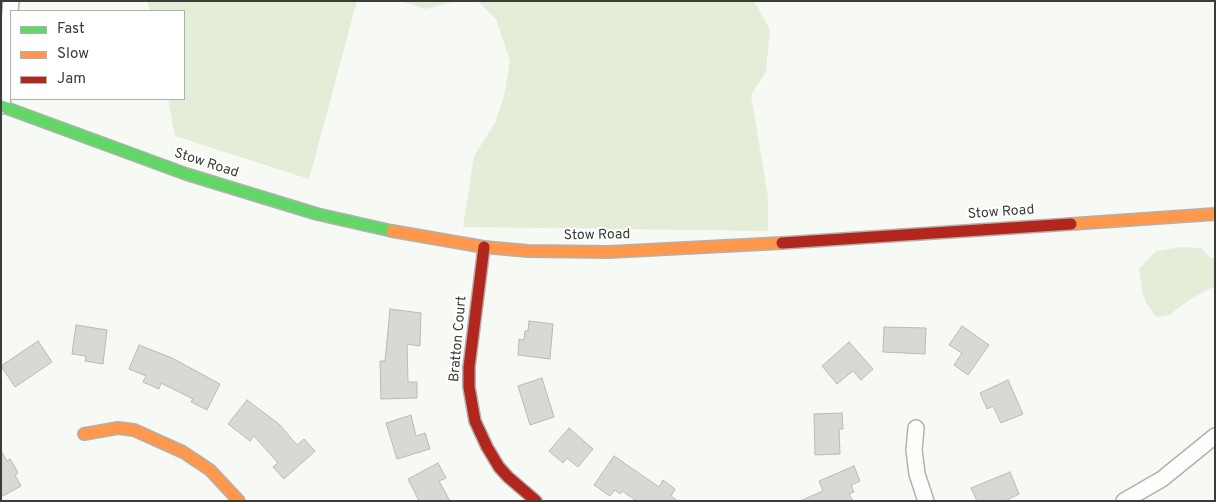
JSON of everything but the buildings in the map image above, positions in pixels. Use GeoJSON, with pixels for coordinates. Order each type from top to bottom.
{"type":"FeatureCollection","features":[{"type":"Feature","properties":{"kind":"street"},"geometry":{"type":"LineString","coordinates":[[2,106],[10,13]]}},
{"type":"Feature","properties":{"kind":"street","name":"Stow Road"},"geometry":{"type":"LineString","coordinates":[[2,106],[186,174],[307,211],[390,231],[484,247],[528,251],[608,252],[715,247],[1215,214]]}},
{"type":"Feature","properties":{"kind":"street","name":"Bratton Court"},"geometry":{"type":"LineString","coordinates":[[484,247],[469,368],[469,387],[475,421],[486,447],[499,466],[508,477],[536,501]]}},
{"type":"Feature","properties":{"kind":"street"},"geometry":{"type":"LineString","coordinates":[[84,434],[118,428],[134,430],[183,452],[210,470],[239,501]]}},
{"type":"Feature","properties":{"kind":"street"},"geometry":{"type":"LineString","coordinates":[[916,428],[914,450],[917,474],[926,501]]}},
{"type":"Feature","properties":{"kind":"street"},"geometry":{"type":"LineString","coordinates":[[1124,501],[1162,479],[1215,436]]}},
{"type":"Feature","properties":{"kind":"green space"},"geometry":{"type":"Polygon","coordinates":[[[147,1],[357,1],[309,179],[175,136],[168,100],[185,100],[185,10],[150,10],[147,1]]]}},
{"type":"Feature","properties":{"kind":"green space"},"geometry":{"type":"Polygon","coordinates":[[[401,1],[459,1],[425,9],[401,1]]]}},
{"type":"Feature","properties":{"kind":"green space"},"geometry":{"type":"Polygon","coordinates":[[[477,1],[754,1],[770,30],[766,72],[751,95],[768,197],[768,231],[463,227],[474,156],[495,123],[504,96],[510,61],[496,19],[477,1]]]}},
{"type":"Feature","properties":{"kind":"green space"},"geometry":{"type":"Polygon","coordinates":[[[1182,247],[1201,248],[1210,258],[1215,257],[1215,286],[1192,298],[1169,315],[1156,317],[1143,295],[1139,269],[1156,251],[1182,247]]]}},
{"type":"Feature","properties":{"kind":"traffic: fast"},"geometry":{"type":"LineString","coordinates":[[1,106],[186,174],[317,214],[392,231]]}},
{"type":"Feature","properties":{"kind":"traffic: slow"},"geometry":{"type":"LineString","coordinates":[[1071,224],[1215,214]]}},
{"type":"Feature","properties":{"kind":"traffic: slow"},"geometry":{"type":"LineString","coordinates":[[392,231],[484,247],[528,251],[609,252],[782,243]]}},
{"type":"Feature","properties":{"kind":"traffic: slow"},"geometry":{"type":"LineString","coordinates":[[84,434],[118,428],[134,430],[183,452],[210,470],[239,501]]}},
{"type":"Feature","properties":{"kind":"traffic: jam"},"geometry":{"type":"LineString","coordinates":[[782,243],[1071,224]]}},
{"type":"Feature","properties":{"kind":"traffic: jam"},"geometry":{"type":"LineString","coordinates":[[484,247],[469,367],[469,387],[475,421],[499,467],[536,501]]}}]}
